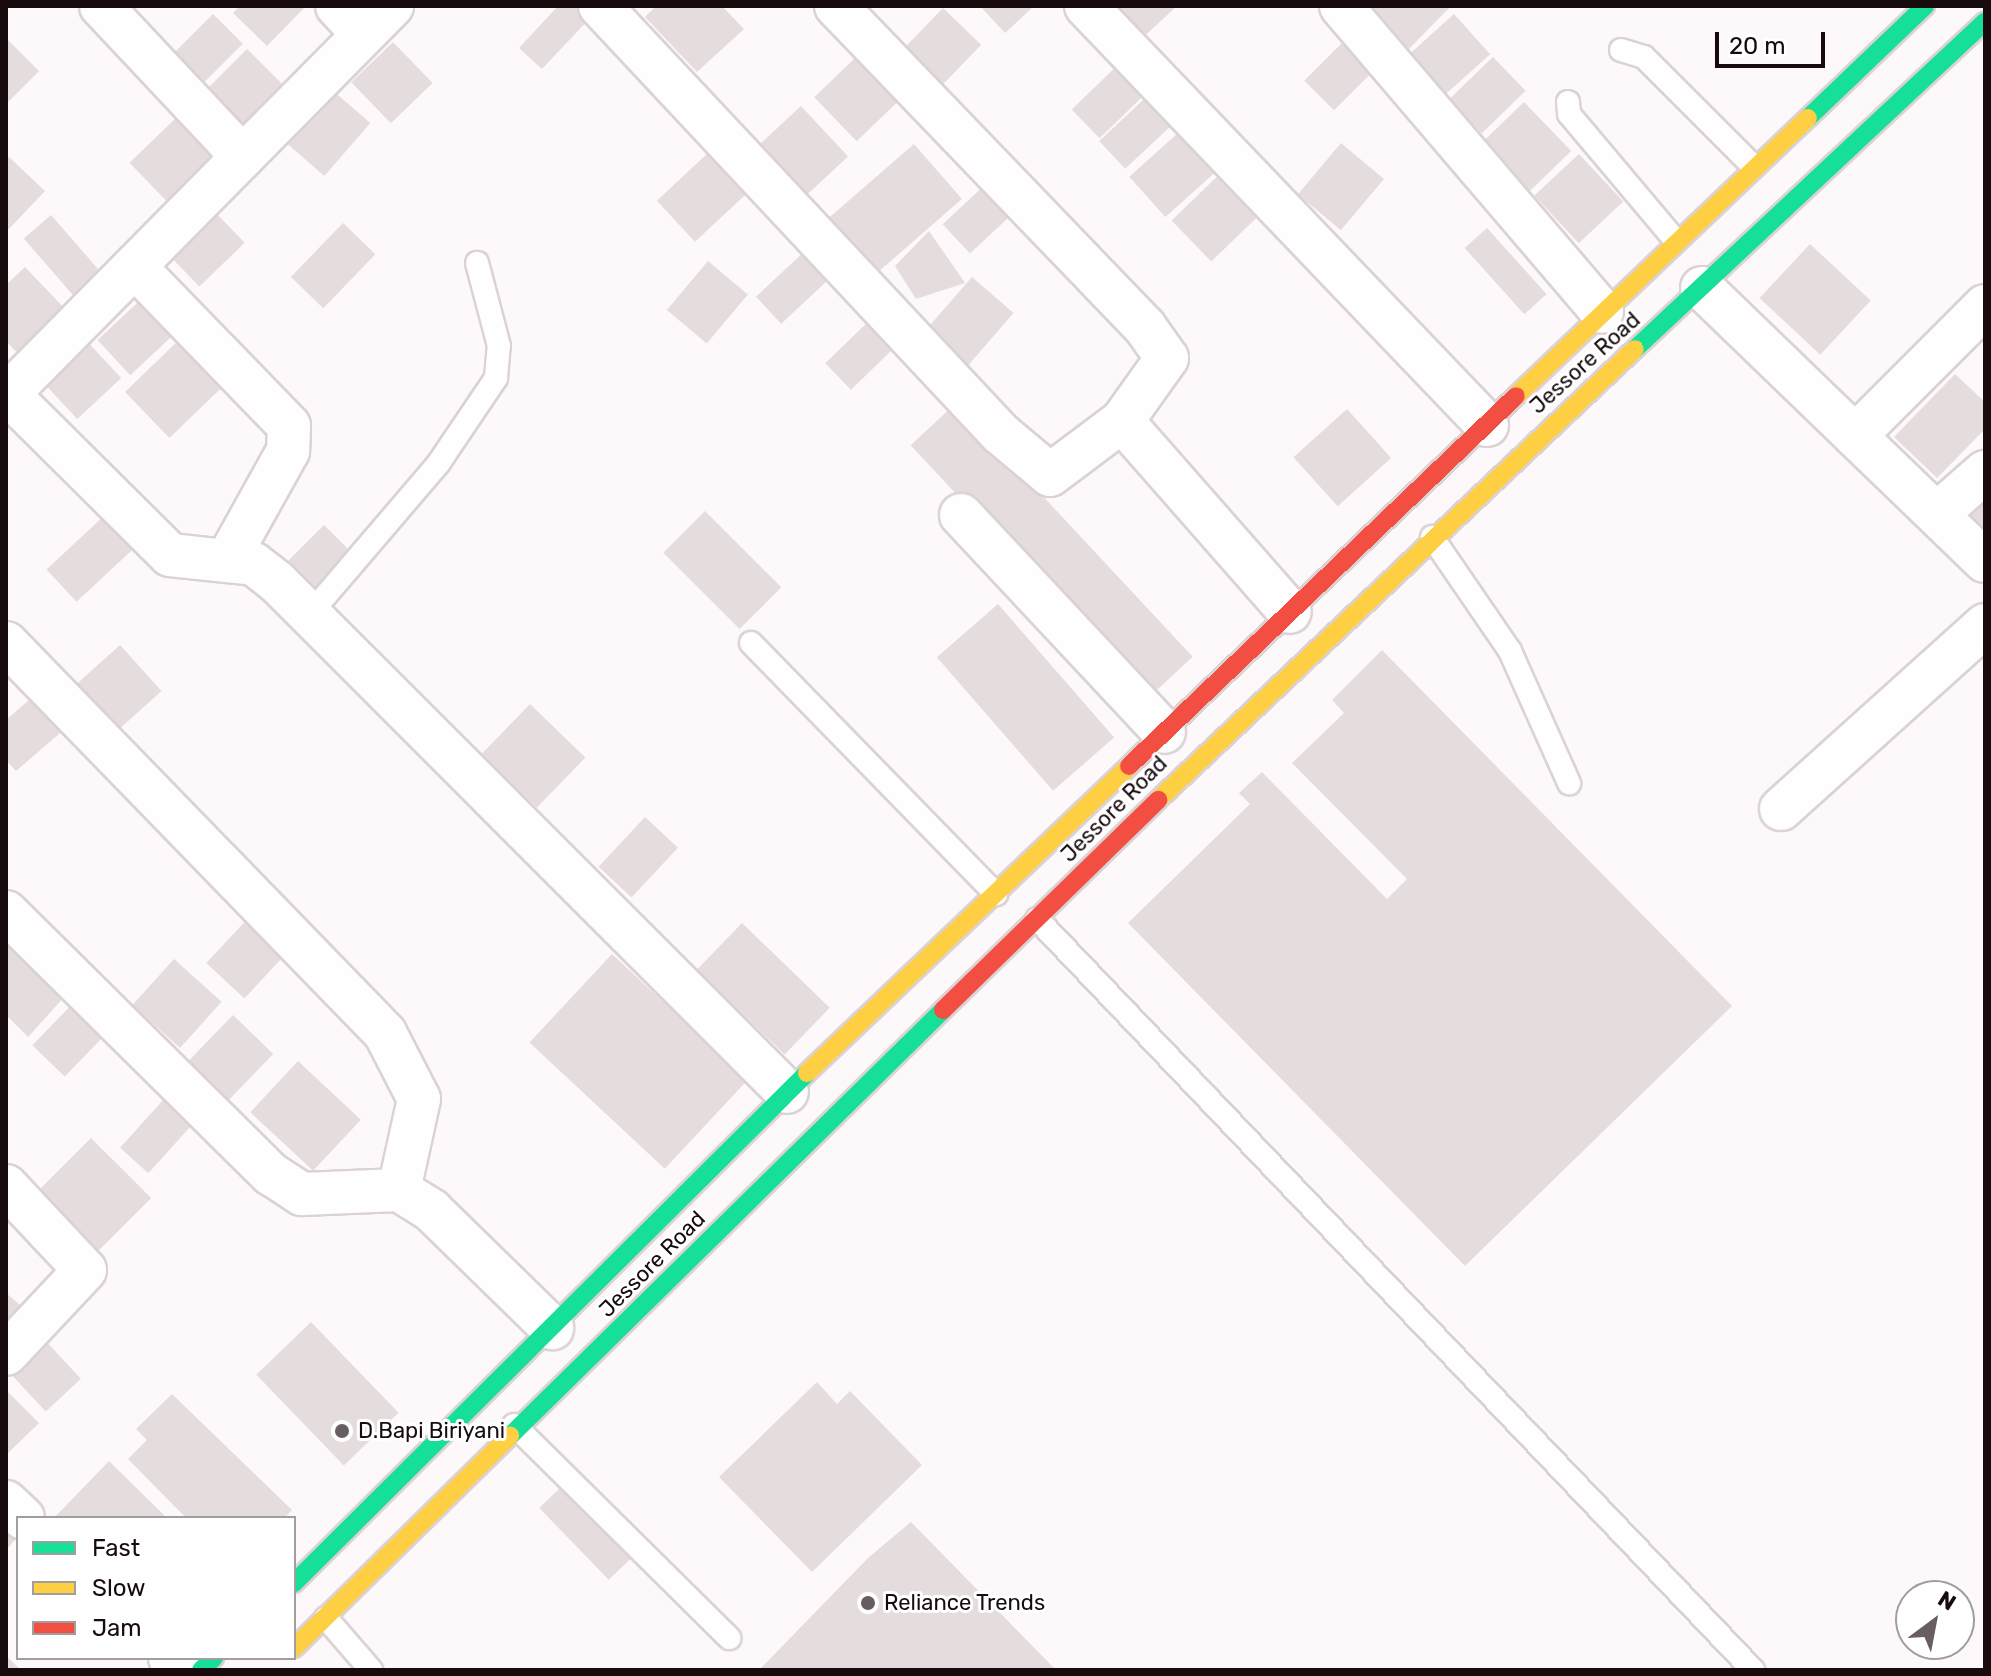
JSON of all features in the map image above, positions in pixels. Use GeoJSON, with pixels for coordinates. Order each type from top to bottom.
{"type":"FeatureCollection","features":[{"type":"Feature","properties":{"kind":"highway","name":"Jessore Road"},"geometry":{"type":"LineString","coordinates":[[296,1581],[787,1092],[1487,425],[1675,240],[1925,6]]}},
{"type":"Feature","properties":{"kind":"highway","name":"Jessore Road"},"geometry":{"type":"LineString","coordinates":[[296,1646],[514,1425],[1432,537],[1985,22]]}},
{"type":"Feature","properties":{"kind":"street"},"geometry":{"type":"LineString","coordinates":[[101,6],[243,157]]}},
{"type":"Feature","properties":{"kind":"street"},"geometry":{"type":"LineString","coordinates":[[600,6],[1000,433],[1050,475],[1122,421],[1167,358],[1145,327],[836,6]]}},
{"type":"Feature","properties":{"kind":"street"},"geometry":{"type":"LineString","coordinates":[[1086,6],[1487,425]]}},
{"type":"Feature","properties":{"kind":"street"},"geometry":{"type":"LineString","coordinates":[[1341,6],[1602,312]]}},
{"type":"Feature","properties":{"kind":"street"},"geometry":{"type":"LineString","coordinates":[[364,15],[243,157],[136,268],[7,394],[143,536],[196,563],[228,559],[254,564],[309,615],[787,1092]]}},
{"type":"Feature","properties":{"kind":"street"},"geometry":{"type":"LineString","coordinates":[[136,268],[289,426],[288,451],[228,559]]}},
{"type":"Feature","properties":{"kind":"street"},"geometry":{"type":"LineString","coordinates":[[1702,288],[1985,561]]}},
{"type":"Feature","properties":{"kind":"street"},"geometry":{"type":"LineString","coordinates":[[1855,436],[1985,306]]}},
{"type":"Feature","properties":{"kind":"street"},"geometry":{"type":"LineString","coordinates":[[1122,421],[1290,612]]}},
{"type":"Feature","properties":{"kind":"street"},"geometry":{"type":"LineString","coordinates":[[1937,514],[1985,472]]}},
{"type":"Feature","properties":{"kind":"street"},"geometry":{"type":"LineString","coordinates":[[961,515],[1164,732]]}},
{"type":"Feature","properties":{"kind":"street"},"geometry":{"type":"LineString","coordinates":[[1781,809],[1985,625]]}},
{"type":"Feature","properties":{"kind":"street"},"geometry":{"type":"LineString","coordinates":[[6,643],[385,1033],[419,1099],[399,1190]]}},
{"type":"Feature","properties":{"kind":"street"},"geometry":{"type":"LineString","coordinates":[[6,912],[271,1174],[302,1194],[399,1190],[432,1211],[552,1328]]}},
{"type":"Feature","properties":{"kind":"street"},"geometry":{"type":"LineString","coordinates":[[6,1186],[85,1270],[6,1354]]}},
{"type":"Feature","properties":{"kind":"street"},"geometry":{"type":"LineString","coordinates":[[6,1502],[21,1516]]}},
{"type":"Feature","properties":{"kind":"lane"},"geometry":{"type":"LineString","coordinates":[[1621,50],[1644,57],[1753,166]]}},
{"type":"Feature","properties":{"kind":"lane"},"geometry":{"type":"LineString","coordinates":[[1568,102],[1569,114],[1675,240]]}},
{"type":"Feature","properties":{"kind":"lane"},"geometry":{"type":"LineString","coordinates":[[309,615],[438,464],[496,378],[499,346],[477,263]]}},
{"type":"Feature","properties":{"kind":"lane"},"geometry":{"type":"LineString","coordinates":[[1432,537],[1510,651],[1569,783]]}},
{"type":"Feature","properties":{"kind":"lane"},"geometry":{"type":"LineString","coordinates":[[751,643],[996,894]]}},
{"type":"Feature","properties":{"kind":"lane"},"geometry":{"type":"LineString","coordinates":[[1037,919],[1753,1670]]}},
{"type":"Feature","properties":{"kind":"lane"},"geometry":{"type":"LineString","coordinates":[[514,1425],[729,1638]]}},
{"type":"Feature","properties":{"kind":"lane"},"geometry":{"type":"LineString","coordinates":[[326,1618],[371,1670]]}},
{"type":"Feature","properties":{"kind":"building"},"geometry":{"type":"Polygon","coordinates":[[[240,6],[306,6],[267,46],[233,13],[240,6]]]}},
{"type":"Feature","properties":{"kind":"building"},"geometry":{"type":"Polygon","coordinates":[[[558,6],[580,6],[591,17],[542,69],[519,48],[558,6]]]}},
{"type":"Feature","properties":{"kind":"building"},"geometry":{"type":"Polygon","coordinates":[[[656,6],[722,6],[744,29],[697,72],[645,17],[656,6]]]}},
{"type":"Feature","properties":{"kind":"building"},"geometry":{"type":"Polygon","coordinates":[[[980,6],[1034,6],[1005,33],[980,6]]]}},
{"type":"Feature","properties":{"kind":"building"},"geometry":{"type":"Polygon","coordinates":[[[1104,6],[1177,6],[1138,42],[1104,6]]]}},
{"type":"Feature","properties":{"kind":"building"},"geometry":{"type":"Polygon","coordinates":[[[1372,6],[1451,6],[1405,53],[1364,13],[1372,6]]]}},
{"type":"Feature","properties":{"kind":"building"},"geometry":{"type":"Polygon","coordinates":[[[943,8],[981,45],[937,90],[899,53],[943,8]]]}},
{"type":"Feature","properties":{"kind":"building"},"geometry":{"type":"Polygon","coordinates":[[[213,14],[243,44],[197,89],[168,59],[213,14]]]}},
{"type":"Feature","properties":{"kind":"building"},"geometry":{"type":"Polygon","coordinates":[[[1454,14],[1490,54],[1442,98],[1406,57],[1454,14]]]}},
{"type":"Feature","properties":{"kind":"building"},"geometry":{"type":"Polygon","coordinates":[[[1351,34],[1381,64],[1334,110],[1304,81],[1351,34]]]}},
{"type":"Feature","properties":{"kind":"building"},"geometry":{"type":"Polygon","coordinates":[[[6,38],[39,71],[6,104],[6,38]]]}},
{"type":"Feature","properties":{"kind":"building"},"geometry":{"type":"Polygon","coordinates":[[[393,42],[433,83],[391,123],[351,82],[393,42]]]}},
{"type":"Feature","properties":{"kind":"building"},"geometry":{"type":"Polygon","coordinates":[[[247,49],[283,85],[240,128],[204,92],[247,49]]]}},
{"type":"Feature","properties":{"kind":"building"},"geometry":{"type":"Polygon","coordinates":[[[856,57],[898,101],[857,141],[814,97],[856,57]]]}},
{"type":"Feature","properties":{"kind":"building"},"geometry":{"type":"Polygon","coordinates":[[[1493,57],[1526,91],[1482,133],[1449,99],[1493,57]]]}},
{"type":"Feature","properties":{"kind":"building"},"geometry":{"type":"Polygon","coordinates":[[[1125,58],[1153,87],[1100,138],[1072,109],[1125,58]]]}},
{"type":"Feature","properties":{"kind":"building"},"geometry":{"type":"Polygon","coordinates":[[[1157,87],[1183,115],[1125,169],[1099,141],[1157,87]]]}},
{"type":"Feature","properties":{"kind":"building"},"geometry":{"type":"Polygon","coordinates":[[[331,89],[370,123],[324,176],[285,142],[331,89]]]}},
{"type":"Feature","properties":{"kind":"building"},"geometry":{"type":"Polygon","coordinates":[[[1524,102],[1571,151],[1530,191],[1482,142],[1524,102]]]}},
{"type":"Feature","properties":{"kind":"building"},"geometry":{"type":"Polygon","coordinates":[[[801,106],[848,156],[806,195],[759,145],[801,106]]]}},
{"type":"Feature","properties":{"kind":"building"},"geometry":{"type":"Polygon","coordinates":[[[177,117],[217,158],[169,204],[130,163],[177,117]]]}},
{"type":"Feature","properties":{"kind":"building"},"geometry":{"type":"Polygon","coordinates":[[[1188,124],[1224,164],[1165,217],[1129,177],[1188,124]]]}},
{"type":"Feature","properties":{"kind":"building"},"geometry":{"type":"Polygon","coordinates":[[[1341,143],[1384,179],[1341,230],[1298,194],[1341,143]]]}},
{"type":"Feature","properties":{"kind":"building"},"geometry":{"type":"Polygon","coordinates":[[[914,144],[962,199],[874,275],[826,220],[914,144]]]}},
{"type":"Feature","properties":{"kind":"building"},"geometry":{"type":"Polygon","coordinates":[[[708,153],[746,194],[695,242],[657,201],[708,153]]]}},
{"type":"Feature","properties":{"kind":"building"},"geometry":{"type":"Polygon","coordinates":[[[1579,154],[1623,202],[1579,243],[1534,196],[1579,154]]]}},
{"type":"Feature","properties":{"kind":"building"},"geometry":{"type":"Polygon","coordinates":[[[9,157],[45,191],[6,232],[6,160],[9,157]]]}},
{"type":"Feature","properties":{"kind":"building"},"geometry":{"type":"Polygon","coordinates":[[[1227,167],[1267,208],[1211,261],[1172,220],[1227,167]]]}},
{"type":"Feature","properties":{"kind":"building"},"geometry":{"type":"Polygon","coordinates":[[[988,182],[1015,211],[970,254],[943,224],[988,182]]]}},
{"type":"Feature","properties":{"kind":"building"},"geometry":{"type":"Polygon","coordinates":[[[212,209],[245,243],[199,287],[167,253],[212,209]]]}},
{"type":"Feature","properties":{"kind":"building"},"geometry":{"type":"Polygon","coordinates":[[[51,215],[106,278],[79,302],[24,239],[51,215]]]}},
{"type":"Feature","properties":{"kind":"building"},"geometry":{"type":"Polygon","coordinates":[[[343,223],[375,254],[323,308],[291,277],[343,223]]]}},
{"type":"Feature","properties":{"kind":"building"},"geometry":{"type":"Polygon","coordinates":[[[1487,228],[1547,294],[1524,314],[1465,248],[1487,228]]]}},
{"type":"Feature","properties":{"kind":"building"},"geometry":{"type":"Polygon","coordinates":[[[929,231],[965,283],[916,299],[895,266],[929,231]]]}},
{"type":"Feature","properties":{"kind":"building"},"geometry":{"type":"Polygon","coordinates":[[[1810,244],[1871,301],[1820,355],[1760,298],[1810,244]]]}},
{"type":"Feature","properties":{"kind":"building"},"geometry":{"type":"Polygon","coordinates":[[[805,251],[830,278],[781,324],[756,297],[805,251]]]}},
{"type":"Feature","properties":{"kind":"building"},"geometry":{"type":"Polygon","coordinates":[[[708,261],[748,294],[707,343],[667,310],[708,261]]]}},
{"type":"Feature","properties":{"kind":"building"},"geometry":{"type":"Polygon","coordinates":[[[25,267],[68,312],[21,357],[6,341],[6,285],[25,267]]]}},
{"type":"Feature","properties":{"kind":"building"},"geometry":{"type":"Polygon","coordinates":[[[972,277],[1014,313],[968,365],[927,329],[972,277]]]}},
{"type":"Feature","properties":{"kind":"building"},"geometry":{"type":"Polygon","coordinates":[[[148,293],[181,328],[130,375],[98,340],[148,293]]]}},
{"type":"Feature","properties":{"kind":"building"},"geometry":{"type":"Polygon","coordinates":[[[872,318],[898,345],[851,390],[825,363],[872,318]]]}},
{"type":"Feature","properties":{"kind":"building"},"geometry":{"type":"Polygon","coordinates":[[[184,335],[228,381],[169,438],[125,392],[184,335]]]}},
{"type":"Feature","properties":{"kind":"building"},"geometry":{"type":"Polygon","coordinates":[[[83,337],[121,378],[77,419],[39,378],[83,337]]]}},
{"type":"Feature","properties":{"kind":"building"},"geometry":{"type":"Polygon","coordinates":[[[1955,374],[1985,402],[1985,429],[1937,478],[1894,437],[1955,374]]]}},
{"type":"Feature","properties":{"kind":"building"},"geometry":{"type":"Polygon","coordinates":[[[956,403],[1193,657],[1147,699],[911,445],[956,403]]]}},
{"type":"Feature","properties":{"kind":"building"},"geometry":{"type":"Polygon","coordinates":[[[1347,409],[1391,458],[1338,506],[1293,457],[1347,409]]]}},
{"type":"Feature","properties":{"kind":"building"},"geometry":{"type":"Polygon","coordinates":[[[1985,498],[1985,532],[1968,515],[1985,498]]]}},
{"type":"Feature","properties":{"kind":"building"},"geometry":{"type":"Polygon","coordinates":[[[705,511],[781,587],[740,629],[663,553],[705,511]]]}},
{"type":"Feature","properties":{"kind":"building"},"geometry":{"type":"Polygon","coordinates":[[[105,515],[135,547],[76,602],[46,570],[105,515]]]}},
{"type":"Feature","properties":{"kind":"building"},"geometry":{"type":"Polygon","coordinates":[[[324,525],[352,553],[316,590],[287,562],[324,525]]]}},
{"type":"Feature","properties":{"kind":"building"},"geometry":{"type":"Polygon","coordinates":[[[998,604],[1114,738],[1053,791],[937,657],[998,604]]]}},
{"type":"Feature","properties":{"kind":"building"},"geometry":{"type":"Polygon","coordinates":[[[120,645],[161,691],[109,739],[67,693],[120,645]]]}},
{"type":"Feature","properties":{"kind":"building"},"geometry":{"type":"Polygon","coordinates":[[[1382,650],[1732,1006],[1465,1266],[1128,923],[1250,804],[1239,793],[1262,772],[1387,899],[1407,879],[1292,763],[1344,713],[1332,700],[1382,650]]]}},
{"type":"Feature","properties":{"kind":"building"},"geometry":{"type":"Polygon","coordinates":[[[37,693],[67,727],[16,771],[6,760],[6,720],[37,693]]]}},
{"type":"Feature","properties":{"kind":"building"},"geometry":{"type":"Polygon","coordinates":[[[530,704],[585,757],[537,808],[481,754],[530,704]]]}},
{"type":"Feature","properties":{"kind":"building"},"geometry":{"type":"Polygon","coordinates":[[[645,817],[678,848],[632,897],[599,867],[645,817]]]}},
{"type":"Feature","properties":{"kind":"building"},"geometry":{"type":"Polygon","coordinates":[[[252,914],[290,949],[244,998],[206,963],[252,914]]]}},
{"type":"Feature","properties":{"kind":"building"},"geometry":{"type":"Polygon","coordinates":[[[742,923],[830,1008],[785,1055],[697,970],[742,923]]]}},
{"type":"Feature","properties":{"kind":"building"},"geometry":{"type":"Polygon","coordinates":[[[6,933],[67,994],[28,1037],[6,1015],[6,933]]]}},
{"type":"Feature","properties":{"kind":"building"},"geometry":{"type":"Polygon","coordinates":[[[612,954],[747,1080],[665,1169],[529,1042],[612,954]]]}},
{"type":"Feature","properties":{"kind":"building"},"geometry":{"type":"Polygon","coordinates":[[[174,959],[222,1002],[180,1048],[133,1005],[174,959]]]}},
{"type":"Feature","properties":{"kind":"building"},"geometry":{"type":"Polygon","coordinates":[[[81,995],[113,1026],[65,1077],[32,1045],[81,995]]]}},
{"type":"Feature","properties":{"kind":"building"},"geometry":{"type":"Polygon","coordinates":[[[233,1015],[273,1054],[225,1104],[184,1065],[233,1015]]]}},
{"type":"Feature","properties":{"kind":"building"},"geometry":{"type":"Polygon","coordinates":[[[298,1061],[361,1120],[313,1171],[250,1112],[298,1061]]]}},
{"type":"Feature","properties":{"kind":"building"},"geometry":{"type":"Polygon","coordinates":[[[173,1089],[201,1114],[148,1173],[120,1148],[173,1089]]]}},
{"type":"Feature","properties":{"kind":"building"},"geometry":{"type":"Polygon","coordinates":[[[91,1138],[151,1198],[97,1252],[37,1192],[91,1138]]]}},
{"type":"Feature","properties":{"kind":"building"},"geometry":{"type":"Polygon","coordinates":[[[6,1293],[33,1316],[6,1333],[6,1293]]]}},
{"type":"Feature","properties":{"kind":"building"},"geometry":{"type":"Polygon","coordinates":[[[311,1322],[399,1413],[344,1465],[256,1375],[311,1322]]]}},
{"type":"Feature","properties":{"kind":"building"},"geometry":{"type":"Polygon","coordinates":[[[42,1337],[81,1379],[46,1411],[7,1370],[42,1337]]]}},
{"type":"Feature","properties":{"kind":"building"},"geometry":{"type":"Polygon","coordinates":[[[817,1382],[837,1404],[850,1391],[922,1465],[812,1572],[719,1477],[817,1382]]]}},
{"type":"Feature","properties":{"kind":"building"},"geometry":{"type":"Polygon","coordinates":[[[6,1390],[39,1423],[6,1455],[6,1390]]]}},
{"type":"Feature","properties":{"kind":"building"},"geometry":{"type":"Polygon","coordinates":[[[172,1394],[292,1510],[286,1516],[184,1516],[128,1459],[147,1440],[136,1429],[172,1394]]]}},
{"type":"Feature","properties":{"kind":"building"},"geometry":{"type":"Polygon","coordinates":[[[109,1461],[165,1516],[56,1516],[109,1461]]]}},
{"type":"Feature","properties":{"kind":"building"},"geometry":{"type":"Polygon","coordinates":[[[563,1485],[632,1557],[609,1580],[539,1508],[563,1485]]]}},
{"type":"Feature","properties":{"kind":"building"},"geometry":{"type":"Polygon","coordinates":[[[911,1522],[1056,1670],[759,1670],[868,1558],[911,1522]]]}},
{"type":"Feature","properties":{"kind":"building"},"geometry":{"type":"Polygon","coordinates":[[[6,1533],[15,1540],[6,1550],[6,1533]]]}},
{"type":"Feature","properties":{"kind":"building"},"geometry":{"type":"Polygon","coordinates":[[[6,1656],[21,1670],[6,1670],[6,1656]]]}},
{"type":"Feature","properties":{"kind":"traffic: fast"},"geometry":{"type":"LineString","coordinates":[[1808,118],[1925,6]]}},
{"type":"Feature","properties":{"kind":"traffic: fast"},"geometry":{"type":"LineString","coordinates":[[1635,349],[1985,22]]}},
{"type":"Feature","properties":{"kind":"traffic: fast"},"geometry":{"type":"LineString","coordinates":[[510,1436],[943,1010]]}},
{"type":"Feature","properties":{"kind":"traffic: fast"},"geometry":{"type":"LineString","coordinates":[[296,1581],[807,1073]]}},
{"type":"Feature","properties":{"kind":"traffic: fast"},"geometry":{"type":"LineString","coordinates":[[201,1670],[212,1660]]}},
{"type":"Feature","properties":{"kind":"traffic: slow"},"geometry":{"type":"LineString","coordinates":[[1516,396],[1808,118]]}},
{"type":"Feature","properties":{"kind":"traffic: slow"},"geometry":{"type":"LineString","coordinates":[[1158,800],[1635,349]]}},
{"type":"Feature","properties":{"kind":"traffic: slow"},"geometry":{"type":"LineString","coordinates":[[807,1073],[1129,766]]}},
{"type":"Feature","properties":{"kind":"traffic: slow"},"geometry":{"type":"LineString","coordinates":[[296,1646],[510,1436]]}},
{"type":"Feature","properties":{"kind":"traffic: jam"},"geometry":{"type":"LineString","coordinates":[[1129,766],[1516,396]]}},
{"type":"Feature","properties":{"kind":"traffic: jam"},"geometry":{"type":"LineString","coordinates":[[943,1010],[1158,800]]}},
{"type":"Feature","properties":{"kind":"place","name":"D.Bapi Biriyani"},"geometry":{"type":"Point","coordinates":[342,1431]}},
{"type":"Feature","properties":{"kind":"place","name":"Reliance Trends"},"geometry":{"type":"Point","coordinates":[868,1603]}}]}
